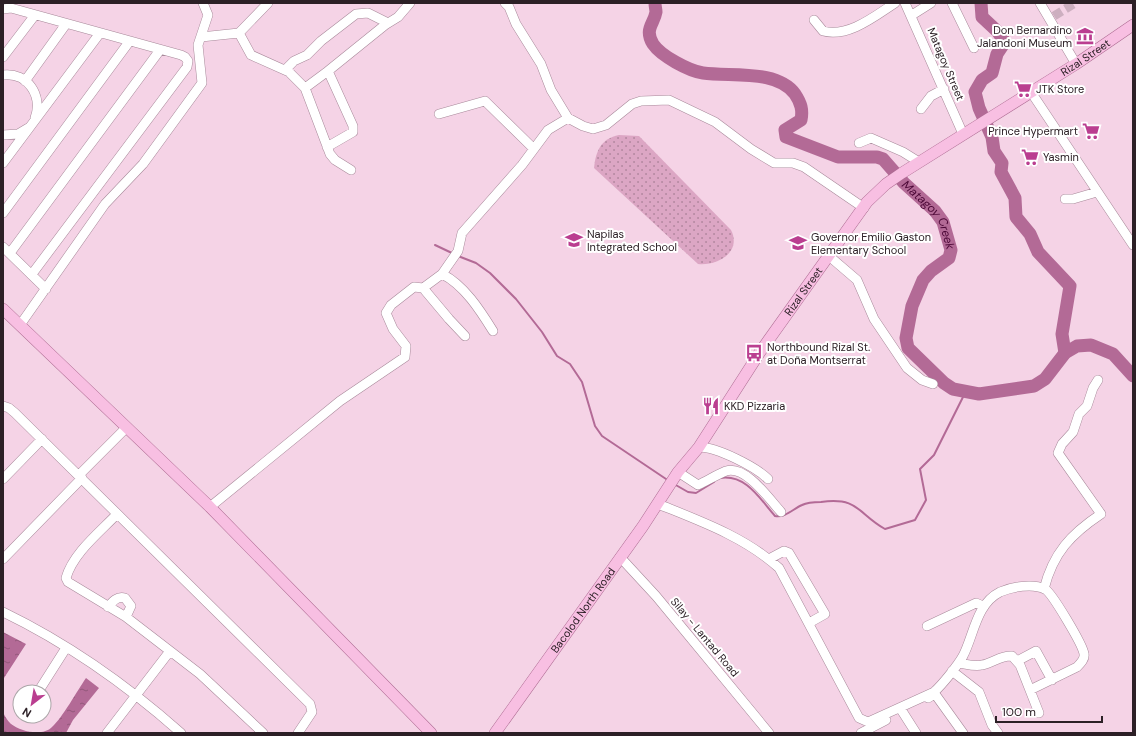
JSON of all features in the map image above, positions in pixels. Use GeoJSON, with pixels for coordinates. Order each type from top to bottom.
{"type":"FeatureCollection","features":[{"type":"Feature","properties":{"kind":"main road","name":"Rizal Street"},"geometry":{"type":"LineString","coordinates":[[669,486],[677,474],[700,447],[760,352],[864,208],[886,184],[918,162],[1076,64],[1133,25]]}},
{"type":"Feature","properties":{"kind":"main road"},"geometry":{"type":"LineString","coordinates":[[3,309],[210,507],[431,733]]}},
{"type":"Feature","properties":{"kind":"main road","name":"Bacolod North Road"},"geometry":{"type":"LineString","coordinates":[[495,733],[620,558],[669,486]]}},
{"type":"Feature","properties":{"kind":"street"},"geometry":{"type":"LineString","coordinates":[[20,325],[105,204],[143,164],[202,83],[198,56],[199,41],[208,15],[203,3]]}},
{"type":"Feature","properties":{"kind":"street"},"geometry":{"type":"LineString","coordinates":[[199,41],[239,33],[268,3]]}},
{"type":"Feature","properties":{"kind":"street"},"geometry":{"type":"LineString","coordinates":[[305,88],[404,12],[410,3]]}},
{"type":"Feature","properties":{"kind":"street"},"geometry":{"type":"LineString","coordinates":[[505,3],[509,7],[516,24],[541,64],[551,90],[568,118],[593,129],[606,125],[632,104],[641,101],[668,100],[715,122],[751,149],[774,163],[793,163],[804,166],[864,208]]}},
{"type":"Feature","properties":{"kind":"street"},"geometry":{"type":"LineString","coordinates":[[814,20],[823,31],[835,33],[853,28],[894,3]]}},
{"type":"Feature","properties":{"kind":"street","name":"Matagoy Street"},"geometry":{"type":"LineString","coordinates":[[905,3],[912,15],[963,134]]}},
{"type":"Feature","properties":{"kind":"street"},"geometry":{"type":"LineString","coordinates":[[912,15],[931,3]]}},
{"type":"Feature","properties":{"kind":"street"},"geometry":{"type":"LineString","coordinates":[[952,3],[974,48]]}},
{"type":"Feature","properties":{"kind":"street"},"geometry":{"type":"LineString","coordinates":[[1040,3],[1051,17],[1076,64]]}},
{"type":"Feature","properties":{"kind":"street"},"geometry":{"type":"LineString","coordinates":[[3,8],[10,8],[185,57],[188,61],[187,67],[32,274]]}},
{"type":"Feature","properties":{"kind":"street"},"geometry":{"type":"LineString","coordinates":[[285,70],[294,61],[307,55],[356,14],[368,13],[388,23]]}},
{"type":"Feature","properties":{"kind":"street"},"geometry":{"type":"LineString","coordinates":[[3,58],[35,15]]}},
{"type":"Feature","properties":{"kind":"street"},"geometry":{"type":"LineString","coordinates":[[25,81],[66,24]]}},
{"type":"Feature","properties":{"kind":"street"},"geometry":{"type":"LineString","coordinates":[[3,163],[100,33]]}},
{"type":"Feature","properties":{"kind":"street"},"geometry":{"type":"LineString","coordinates":[[239,33],[252,55],[285,70],[305,88],[315,110],[327,148],[335,160],[351,170]]}},
{"type":"Feature","properties":{"kind":"street"},"geometry":{"type":"LineString","coordinates":[[3,213],[128,42]]}},
{"type":"Feature","properties":{"kind":"street"},"geometry":{"type":"LineString","coordinates":[[46,289],[6,250],[160,50]]}},
{"type":"Feature","properties":{"kind":"street"},"geometry":{"type":"LineString","coordinates":[[327,148],[344,138],[354,129],[328,71]]}},
{"type":"Feature","properties":{"kind":"street"},"geometry":{"type":"LineString","coordinates":[[3,75],[14,75],[25,81],[35,91],[38,102],[34,122],[18,134],[3,135]]}},
{"type":"Feature","properties":{"kind":"street"},"geometry":{"type":"LineString","coordinates":[[921,109],[931,96],[944,89]]}},
{"type":"Feature","properties":{"kind":"street"},"geometry":{"type":"LineString","coordinates":[[1031,92],[1133,245]]}},
{"type":"Feature","properties":{"kind":"street"},"geometry":{"type":"LineString","coordinates":[[439,114],[485,101],[534,149]]}},
{"type":"Feature","properties":{"kind":"street"},"geometry":{"type":"LineString","coordinates":[[210,507],[340,401],[405,357],[406,346],[393,329],[386,313],[391,305],[414,287],[423,288],[442,274],[458,251],[462,233],[534,149],[548,130],[568,118]]}},
{"type":"Feature","properties":{"kind":"street"},"geometry":{"type":"LineString","coordinates":[[859,143],[871,138],[918,162]]}},
{"type":"Feature","properties":{"kind":"street"},"geometry":{"type":"LineString","coordinates":[[1065,199],[1073,199],[1097,192]]}},
{"type":"Feature","properties":{"kind":"street"},"geometry":{"type":"LineString","coordinates":[[829,256],[857,280],[874,319],[907,368],[922,380],[933,384]]}},
{"type":"Feature","properties":{"kind":"street"},"geometry":{"type":"LineString","coordinates":[[442,274],[453,280],[459,286],[480,310],[493,331]]}},
{"type":"Feature","properties":{"kind":"street"},"geometry":{"type":"LineString","coordinates":[[423,288],[449,319],[466,336]]}},
{"type":"Feature","properties":{"kind":"street"},"geometry":{"type":"LineString","coordinates":[[1044,589],[1052,563],[1071,536],[1101,514],[1058,453],[1062,444],[1073,432],[1079,414],[1087,406],[1093,388],[1098,380]]}},
{"type":"Feature","properties":{"kind":"street"},"geometry":{"type":"LineString","coordinates":[[3,406],[12,410],[42,439],[310,704],[312,712],[298,733]]}},
{"type":"Feature","properties":{"kind":"street"},"geometry":{"type":"LineString","coordinates":[[3,558],[126,428]]}},
{"type":"Feature","properties":{"kind":"street"},"geometry":{"type":"LineString","coordinates":[[3,479],[42,439]]}},
{"type":"Feature","properties":{"kind":"street"},"geometry":{"type":"LineString","coordinates":[[700,447],[708,447],[745,463],[761,471],[768,479]]}},
{"type":"Feature","properties":{"kind":"street"},"geometry":{"type":"LineString","coordinates":[[677,474],[698,485],[727,471],[738,471],[753,481],[781,512]]}},
{"type":"Feature","properties":{"kind":"street"},"geometry":{"type":"LineString","coordinates":[[658,504],[712,526],[762,552],[779,568],[859,718],[864,722],[868,722],[934,692],[940,687],[959,663],[984,606],[992,597],[1010,588],[1032,587],[1044,589],[1059,605],[1084,652],[1084,656],[1077,667],[1030,690]]}},
{"type":"Feature","properties":{"kind":"street"},"geometry":{"type":"LineString","coordinates":[[117,514],[82,551],[71,566],[66,578],[72,586],[126,618],[200,674],[263,733]]}},
{"type":"Feature","properties":{"kind":"street"},"geometry":{"type":"LineString","coordinates":[[770,559],[784,551],[789,553],[825,614],[809,623]]}},
{"type":"Feature","properties":{"kind":"street","name":"Silay - Lantad Road"},"geometry":{"type":"LineString","coordinates":[[620,558],[656,596],[769,733]]}},
{"type":"Feature","properties":{"kind":"street"},"geometry":{"type":"LineString","coordinates":[[108,607],[115,599],[126,598],[131,606],[126,618]]}},
{"type":"Feature","properties":{"kind":"street"},"geometry":{"type":"LineString","coordinates":[[927,626],[976,603],[984,606]]}},
{"type":"Feature","properties":{"kind":"street"},"geometry":{"type":"LineString","coordinates":[[3,612],[35,628],[136,694],[181,733]]}},
{"type":"Feature","properties":{"kind":"street"},"geometry":{"type":"LineString","coordinates":[[1017,661],[1045,646]]}},
{"type":"Feature","properties":{"kind":"street"},"geometry":{"type":"LineString","coordinates":[[43,684],[66,648]]}},
{"type":"Feature","properties":{"kind":"street"},"geometry":{"type":"LineString","coordinates":[[107,733],[170,651]]}},
{"type":"Feature","properties":{"kind":"street"},"geometry":{"type":"LineString","coordinates":[[1036,651],[1052,680]]}},
{"type":"Feature","properties":{"kind":"street"},"geometry":{"type":"LineString","coordinates":[[959,663],[982,665],[1005,655],[1012,656],[1017,661],[1039,713]]}},
{"type":"Feature","properties":{"kind":"street"},"geometry":{"type":"LineString","coordinates":[[952,671],[979,692],[992,724],[998,733]]}},
{"type":"Feature","properties":{"kind":"street"},"geometry":{"type":"LineString","coordinates":[[864,732],[935,694],[963,733]]}},
{"type":"Feature","properties":{"kind":"street"},"geometry":{"type":"LineString","coordinates":[[902,711],[916,733]]}},
{"type":"Feature","properties":{"kind":"shaded area"},"geometry":{"type":"Polygon","coordinates":[[[619,135],[639,136],[731,230],[734,238],[733,245],[731,251],[726,256],[713,263],[698,264],[594,168],[596,156],[600,146],[608,139],[619,135]]]}},
{"type":"Feature","properties":{"kind":"water"},"geometry":{"type":"Polygon","coordinates":[[[3,632],[26,644],[4,678],[3,683],[3,632]]]}},
{"type":"Feature","properties":{"kind":"water"},"geometry":{"type":"Polygon","coordinates":[[[86,678],[99,688],[73,720],[66,733],[3,733],[3,712],[6,719],[13,726],[19,729],[34,732],[46,731],[61,717],[86,678]]]}},
{"type":"Feature","properties":{"kind":"waterway","name":"Matagoy Creek"},"geometry":{"type":"LineString","coordinates":[[655,3],[656,12],[649,30],[649,34],[653,44],[662,53],[676,62],[697,72],[765,77],[787,86],[797,97],[802,113],[801,120],[785,130],[786,137],[838,157],[877,157],[883,159],[904,183],[935,211],[943,222],[951,250],[949,258],[931,271],[923,280],[912,306],[906,338],[908,348],[944,383],[953,389],[979,394],[1034,386],[1045,379],[1065,353],[1077,346],[1091,345],[1113,354],[1133,376]]}},
{"type":"Feature","properties":{"kind":"waterway"},"geometry":{"type":"LineString","coordinates":[[981,3],[982,17],[997,31],[1005,42],[997,54],[992,73],[982,80],[975,92],[979,108],[992,137],[994,151],[1002,163],[1001,172],[1015,198],[1016,217],[1030,234],[1038,252],[1070,286],[1062,334],[1065,353]]}},
{"type":"Feature","properties":{"kind":"waterway"},"geometry":{"type":"LineString","coordinates":[[435,245],[454,254]]}},
{"type":"Feature","properties":{"kind":"waterway"},"geometry":{"type":"LineString","coordinates":[[458,256],[476,263],[490,273],[516,299],[542,332],[557,356],[570,364],[582,382],[595,426],[602,436],[669,481]]}},
{"type":"Feature","properties":{"kind":"waterway"},"geometry":{"type":"LineString","coordinates":[[720,478],[729,478],[745,484],[758,495],[775,516],[782,516],[807,503],[834,501],[851,504],[885,529],[915,520],[926,500],[920,469],[934,455],[965,393]]}},
{"type":"Feature","properties":{"kind":"waterway"},"geometry":{"type":"LineString","coordinates":[[674,484],[688,492],[696,493],[714,482]]}},
{"type":"Feature","properties":{"kind":"tunnel"},"geometry":{"type":"LineString","coordinates":[[1054,16],[1075,3]]}},
{"type":"Feature","properties":{"kind":"place","name":"Don Bernardino Jalandoni Museum"},"geometry":{"type":"Point","coordinates":[1085,36]}},
{"type":"Feature","properties":{"kind":"place","name":"JTK Store"},"geometry":{"type":"Point","coordinates":[1023,89]}},
{"type":"Feature","properties":{"kind":"place","name":"Prince Hypermart"},"geometry":{"type":"Point","coordinates":[1091,131]}},
{"type":"Feature","properties":{"kind":"place","name":"Yasmin"},"geometry":{"type":"Point","coordinates":[1030,157]}},
{"type":"Feature","properties":{"kind":"place","name":"Napilas Integrated School"},"geometry":{"type":"Point","coordinates":[574,240]}},
{"type":"Feature","properties":{"kind":"place","name":"Governor Emilio Gaston Elementary School"},"geometry":{"type":"Point","coordinates":[798,243]}},
{"type":"Feature","properties":{"kind":"place","name":"Northbound Rizal St. at Doña Montserrat"},"geometry":{"type":"Point","coordinates":[754,353]}},
{"type":"Feature","properties":{"kind":"place","name":"KKD Pizzaria"},"geometry":{"type":"Point","coordinates":[711,406]}}]}
